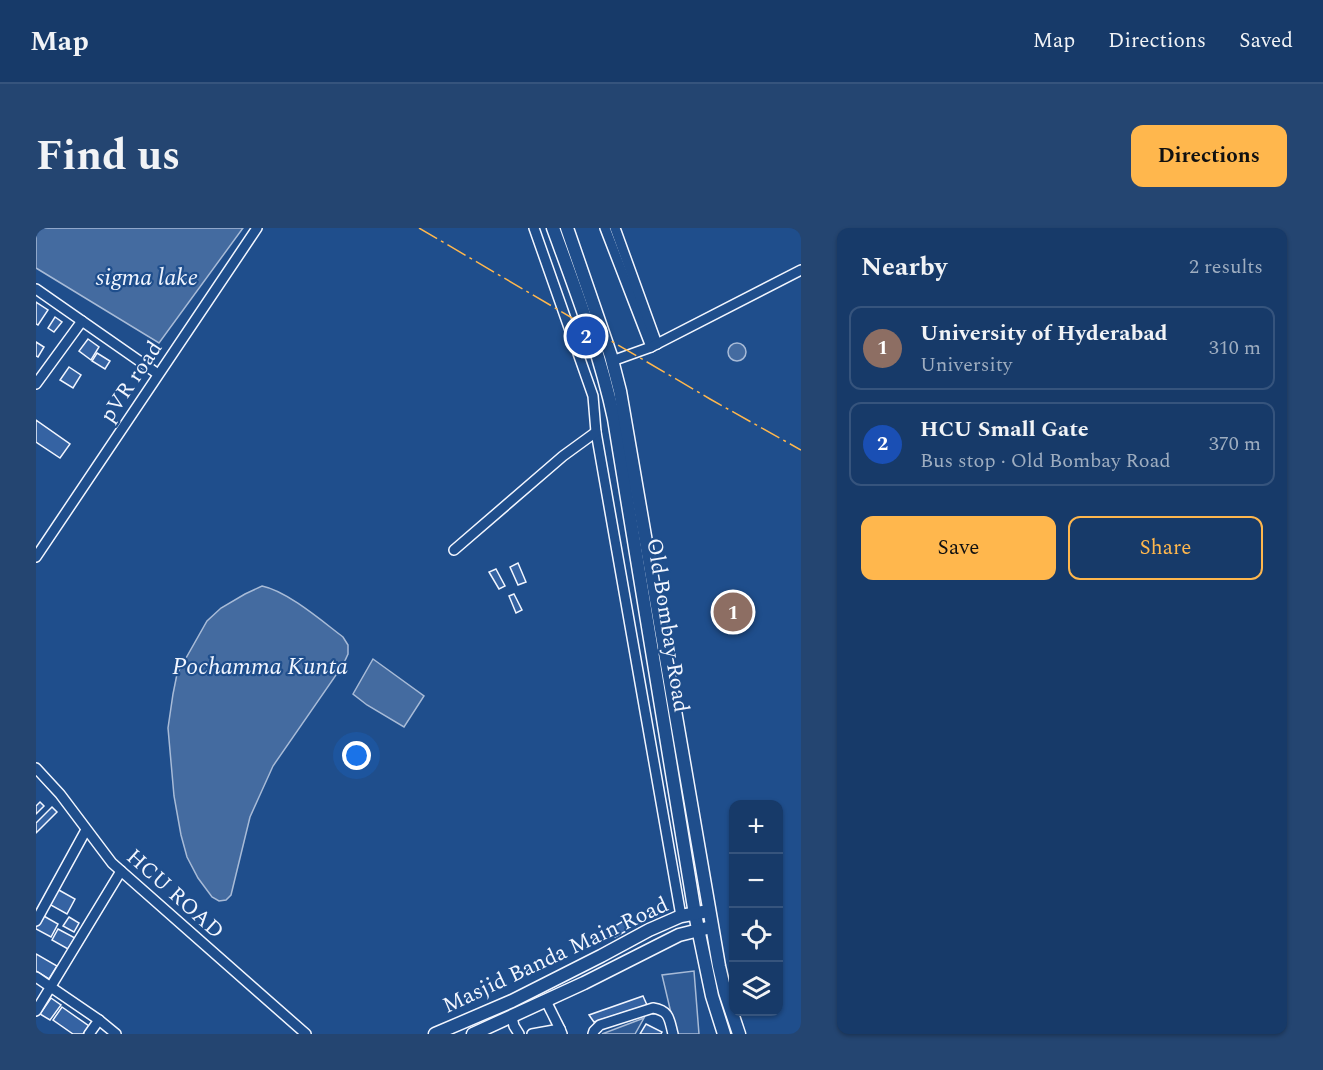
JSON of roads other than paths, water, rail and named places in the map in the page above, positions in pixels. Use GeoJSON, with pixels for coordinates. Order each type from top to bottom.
{"type":"FeatureCollection","features":[{"type":"Feature","properties":{"kind":"main road","name":"Old Bombay Road"},"geometry":{"type":"LineString","coordinates":[[553,228],[590,327],[612,410],[695,914],[712,996],[724,1034]]}},
{"type":"Feature","properties":{"kind":"main road","name":"Old Bombay Road"},"geometry":{"type":"LineString","coordinates":[[567,228],[612,361],[625,417],[710,911],[725,992],[739,1034]]}},
{"type":"Feature","properties":{"kind":"main road","name":"Masjid Banda Main Road"},"geometry":{"type":"LineString","coordinates":[[435,1034],[512,1001],[601,957],[649,930],[681,916],[710,911]]}},
{"type":"Feature","properties":{"kind":"main road","name":"Masjid Banda Main Road"},"geometry":{"type":"LineString","coordinates":[[473,1034],[546,1001],[679,935],[713,927]]}},
{"type":"Feature","properties":{"kind":"street","name":"pVR road"},"geometry":{"type":"LineString","coordinates":[[36,556],[257,228]]}},
{"type":"Feature","properties":{"kind":"street"},"geometry":{"type":"LineString","coordinates":[[534,228],[593,396],[596,432],[681,916]]}},
{"type":"Feature","properties":{"kind":"street"},"geometry":{"type":"LineString","coordinates":[[605,228],[654,346]]}},
{"type":"Feature","properties":{"kind":"street"},"geometry":{"type":"LineString","coordinates":[[615,228],[654,346]]}},
{"type":"Feature","properties":{"kind":"street"},"geometry":{"type":"LineString","coordinates":[[612,361],[654,346],[801,270]]}},
{"type":"Feature","properties":{"kind":"street"},"geometry":{"type":"LineString","coordinates":[[36,289],[158,374]]}},
{"type":"Feature","properties":{"kind":"street"},"geometry":{"type":"LineString","coordinates":[[36,384],[82,321]]}},
{"type":"Feature","properties":{"kind":"street"},"geometry":{"type":"LineString","coordinates":[[454,550],[563,456],[596,432]]}},
{"type":"Feature","properties":{"kind":"street","name":"HCU ROAD"},"geometry":{"type":"LineString","coordinates":[[36,768],[60,794],[112,863],[306,1034]]}},
{"type":"Feature","properties":{"kind":"street"},"geometry":{"type":"LineString","coordinates":[[36,921],[86,830]]}},
{"type":"Feature","properties":{"kind":"street"},"geometry":{"type":"LineString","coordinates":[[36,1011],[121,871]]}},
{"type":"Feature","properties":{"kind":"street"},"geometry":{"type":"LineString","coordinates":[[36,977],[116,1034]]}},
{"type":"Feature","properties":{"kind":"street"},"geometry":{"type":"LineString","coordinates":[[532,1034],[561,1031],[546,1001]]}},
{"type":"Feature","properties":{"kind":"street"},"geometry":{"type":"LineString","coordinates":[[593,1034],[600,1025],[653,1008],[667,1014],[673,1034]]}},
{"type":"Feature","properties":{"kind":"street"},"geometry":{"type":"LineString","coordinates":[[512,1017],[519,1034]]}},
{"type":"Feature","properties":{"kind":"street"},"geometry":{"type":"LineString","coordinates":[[89,1034],[99,1020]]}},
{"type":"Feature","properties":{"kind":"water","name":"sigma lake"},"geometry":{"type":"Polygon","coordinates":[[[36,228],[243,228],[159,343],[36,268],[36,228]]]}},
{"type":"Feature","properties":{"kind":"water"},"geometry":{"type":"Polygon","coordinates":[[[733,343],[741,343],[746,348],[744,359],[733,361],[728,356],[728,348],[733,343]]]}},
{"type":"Feature","properties":{"kind":"water","name":"Pochamma Kunta"},"geometry":{"type":"Polygon","coordinates":[[[262,586],[293,600],[343,637],[348,645],[348,654],[343,665],[273,766],[250,817],[231,895],[226,900],[219,901],[212,897],[198,878],[187,857],[174,796],[168,728],[177,674],[207,621],[221,608],[262,586]]]}},
{"type":"Feature","properties":{"kind":"water"},"geometry":{"type":"Polygon","coordinates":[[[373,659],[424,696],[404,727],[353,694],[373,659]]]}},
{"type":"Feature","properties":{"kind":"place","name":"HCU Small Gate"},"geometry":{"type":"Point","coordinates":[586,336]}},
{"type":"Feature","properties":{"kind":"place","name":"University of Hyderabad"},"geometry":{"type":"Point","coordinates":[733,612]}}]}
